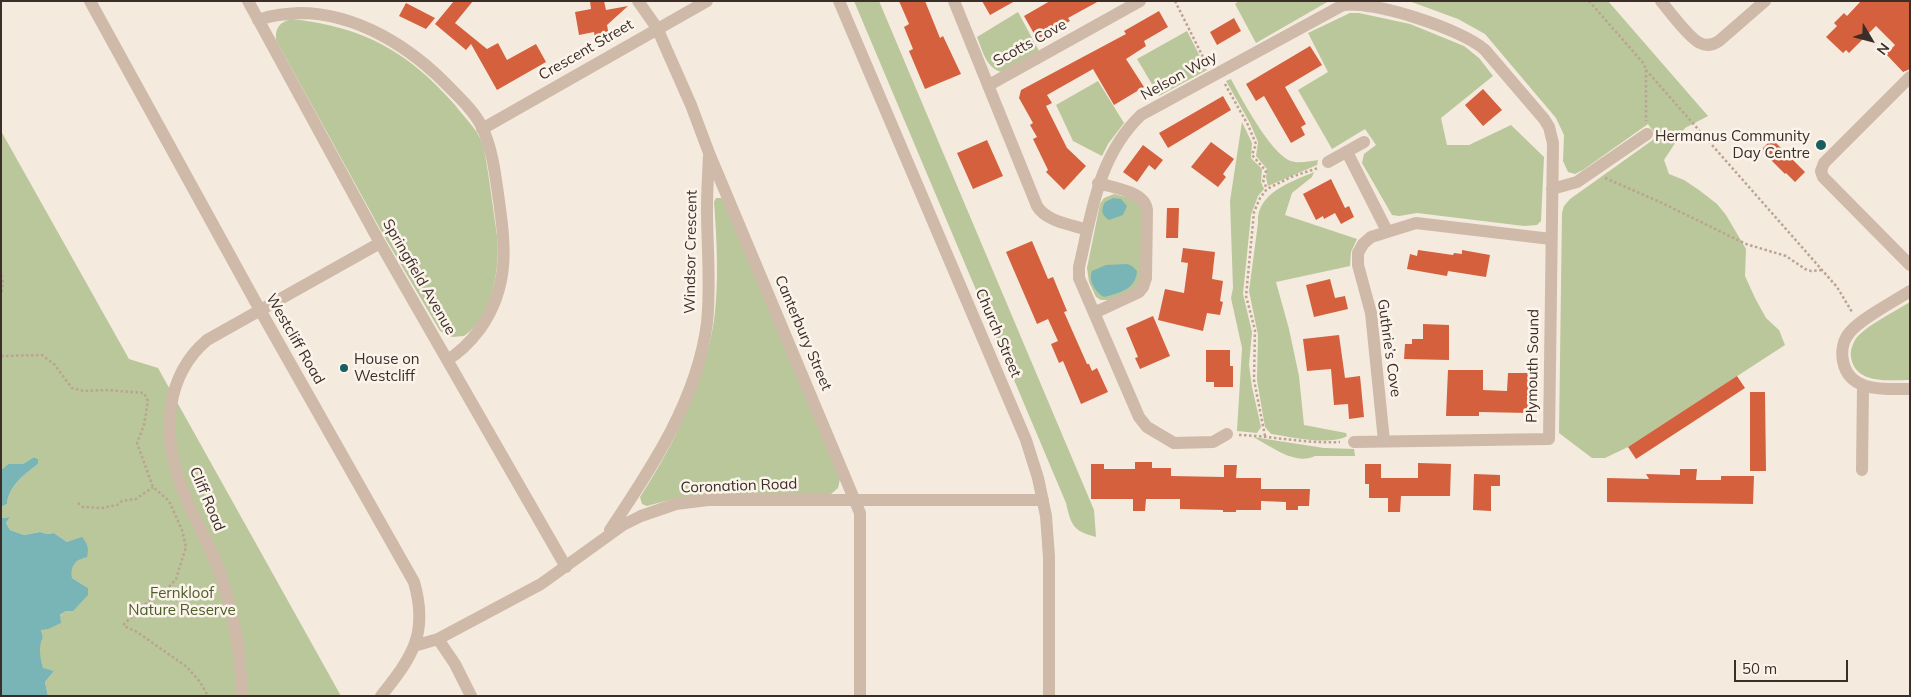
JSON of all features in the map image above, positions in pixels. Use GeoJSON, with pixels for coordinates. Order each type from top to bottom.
{"type":"FeatureCollection","features":[{"type":"Feature","properties":{"kind":"street","name":"Westcliff Road"},"geometry":{"type":"LineString","coordinates":[[90,1],[260,310],[408,570],[417,594],[420,620],[414,646],[406,665],[381,696]]}},
{"type":"Feature","properties":{"kind":"street","name":"Springfield Avenue"},"geometry":{"type":"LineString","coordinates":[[248,1],[380,243],[566,566]]}},
{"type":"Feature","properties":{"kind":"street","name":"Canterbury Street"},"geometry":{"type":"LineString","coordinates":[[638,1],[657,28],[691,105],[860,513],[860,696]]}},
{"type":"Feature","properties":{"kind":"street","name":"Crescent Street"},"geometry":{"type":"LineString","coordinates":[[482,128],[707,1]]}},
{"type":"Feature","properties":{"kind":"street","name":"Church Street"},"geometry":{"type":"LineString","coordinates":[[839,1],[1026,440],[1044,500],[1049,556],[1049,696]]}},
{"type":"Feature","properties":{"kind":"street"},"geometry":{"type":"LineString","coordinates":[[954,1],[1037,206],[1042,214],[1050,218],[1088,230]]}},
{"type":"Feature","properties":{"kind":"street","name":"Scotts Cove"},"geometry":{"type":"LineString","coordinates":[[989,85],[1140,1]]}},
{"type":"Feature","properties":{"kind":"street"},"geometry":{"type":"LineString","coordinates":[[1661,1],[1695,41],[1705,45],[1719,42],[1765,1]]}},
{"type":"Feature","properties":{"kind":"street","name":"Nelson Way"},"geometry":{"type":"LineString","coordinates":[[1227,434],[1213,442],[1178,443],[1170,441],[1148,427],[1136,410],[1078,272],[1098,183],[1109,158],[1133,124],[1142,115],[1343,5],[1356,2],[1384,4]]}},
{"type":"Feature","properties":{"kind":"street","name":"Plymouth Sound"},"geometry":{"type":"LineString","coordinates":[[1354,442],[1549,439],[1554,150],[1549,127],[1485,50],[1462,34],[1384,4]]}},
{"type":"Feature","properties":{"kind":"street"},"geometry":{"type":"LineString","coordinates":[[258,20],[266,16],[306,13],[345,20],[370,29],[399,46],[431,69],[466,105],[482,128],[496,175],[503,232],[504,268],[498,296],[485,322],[467,345],[447,360]]}},
{"type":"Feature","properties":{"kind":"street"},"geometry":{"type":"LineString","coordinates":[[1910,77],[1824,163],[1821,171],[1823,177],[1910,265]]}},
{"type":"Feature","properties":{"kind":"street"},"geometry":{"type":"LineString","coordinates":[[1552,189],[1577,182],[1646,135]]}},
{"type":"Feature","properties":{"kind":"street"},"geometry":{"type":"LineString","coordinates":[[1328,162],[1364,142]]}},
{"type":"Feature","properties":{"kind":"street","name":"Windsor Crescent"},"geometry":{"type":"LineString","coordinates":[[606,536],[644,478],[673,427],[688,391],[703,346],[709,287],[707,209],[709,152]]}},
{"type":"Feature","properties":{"kind":"street"},"geometry":{"type":"LineString","coordinates":[[1347,152],[1386,231]]}},
{"type":"Feature","properties":{"kind":"street"},"geometry":{"type":"LineString","coordinates":[[1094,313],[1139,292],[1146,278],[1147,210],[1145,202],[1138,196],[1098,183]]}},
{"type":"Feature","properties":{"kind":"street","name":"Guthrie’s Cove"},"geometry":{"type":"LineString","coordinates":[[1384,441],[1371,313],[1358,259],[1360,248],[1367,240],[1386,231],[1410,224],[1425,223],[1551,239]]}},
{"type":"Feature","properties":{"kind":"street","name":"Cliff Road"},"geometry":{"type":"LineString","coordinates":[[242,696],[239,649],[225,590],[212,552],[180,482],[173,452],[170,410],[176,382],[193,354],[207,340],[380,243]]}},
{"type":"Feature","properties":{"kind":"street"},"geometry":{"type":"LineString","coordinates":[[1910,291],[1859,324],[1849,333],[1845,340],[1842,356],[1846,371],[1856,382],[1863,386],[1910,389]]}},
{"type":"Feature","properties":{"kind":"street"},"geometry":{"type":"LineString","coordinates":[[1862,470],[1863,386]]}},
{"type":"Feature","properties":{"kind":"street","name":"Coronation Road"},"geometry":{"type":"LineString","coordinates":[[414,646],[438,639],[541,584],[623,525],[660,508],[692,502],[1044,500]]}},
{"type":"Feature","properties":{"kind":"street"},"geometry":{"type":"LineString","coordinates":[[438,639],[455,664],[471,696]]}},
{"type":"Feature","properties":{"kind":"path"},"geometry":{"type":"LineString","coordinates":[[1175,1],[1216,74],[1248,125],[1256,144],[1252,155],[1266,172],[1263,180],[1267,189]]}},
{"type":"Feature","properties":{"kind":"path"},"geometry":{"type":"LineString","coordinates":[[1589,1],[1644,64],[1646,70],[1646,135]]}},
{"type":"Feature","properties":{"kind":"path"},"geometry":{"type":"LineString","coordinates":[[1646,70],[1838,287],[1859,324]]}},
{"type":"Feature","properties":{"kind":"path"},"geometry":{"type":"LineString","coordinates":[[1265,436],[1254,380],[1255,330],[1246,296],[1254,212],[1260,198],[1267,189],[1328,162]]}},
{"type":"Feature","properties":{"kind":"path"},"geometry":{"type":"LineString","coordinates":[[1592,172],[1660,202],[1740,241],[1786,256],[1811,271],[1822,270]]}},
{"type":"Feature","properties":{"kind":"path"},"geometry":{"type":"LineString","coordinates":[[1,275],[3,282],[1,295]]}},
{"type":"Feature","properties":{"kind":"path"},"geometry":{"type":"LineString","coordinates":[[1,356],[42,355],[54,364],[72,388],[84,391],[106,390],[144,393],[148,401],[144,425],[137,443],[153,487],[169,501],[182,530],[186,547],[176,579],[167,589],[154,596],[132,615],[124,626],[137,632],[187,667],[200,682],[208,696]]}},
{"type":"Feature","properties":{"kind":"path"},"geometry":{"type":"LineString","coordinates":[[1227,434],[1265,436],[1316,443],[1354,442]]}},
{"type":"Feature","properties":{"kind":"path"},"geometry":{"type":"LineString","coordinates":[[78,504],[83,507],[102,508],[117,505],[122,501],[136,499],[153,487]]}},
{"type":"Feature","properties":{"kind":"green space"},"geometry":{"type":"Polygon","coordinates":[[[854,1],[879,1],[1094,510],[1096,537],[1082,532],[1072,522],[1066,503],[854,1]]]}},
{"type":"Feature","properties":{"kind":"green space"},"geometry":{"type":"Polygon","coordinates":[[[1239,1],[1329,1],[1256,43],[1235,4],[1239,1]]]}},
{"type":"Feature","properties":{"kind":"green space"},"geometry":{"type":"Polygon","coordinates":[[[1409,1],[1608,1],[1708,116],[1685,128],[1664,160],[1669,174],[1684,180],[1699,190],[1717,204],[1726,215],[1746,249],[1745,276],[1766,318],[1779,330],[1785,345],[1628,447],[1605,458],[1592,458],[1559,433],[1562,213],[1564,206],[1570,199],[1657,137],[1648,124],[1583,170],[1575,174],[1568,172],[1563,161],[1564,135],[1556,118],[1485,34],[1458,19],[1409,1]]]}},
{"type":"Feature","properties":{"kind":"green space"},"geometry":{"type":"Polygon","coordinates":[[[1018,12],[1039,51],[1001,72],[992,67],[988,62],[977,37],[1018,12]]]}},
{"type":"Feature","properties":{"kind":"green space"},"geometry":{"type":"Polygon","coordinates":[[[1350,13],[1359,13],[1410,24],[1464,46],[1479,58],[1493,76],[1441,118],[1447,145],[1469,145],[1511,125],[1544,157],[1541,221],[1537,225],[1524,226],[1417,213],[1399,216],[1392,215],[1362,163],[1364,154],[1376,145],[1365,129],[1332,149],[1298,90],[1328,72],[1308,33],[1350,13]]]}},
{"type":"Feature","properties":{"kind":"green space"},"geometry":{"type":"Polygon","coordinates":[[[292,19],[341,28],[362,35],[401,56],[420,70],[455,105],[473,127],[482,142],[497,236],[496,277],[482,317],[474,328],[464,336],[452,337],[440,331],[384,236],[276,40],[277,28],[284,22],[292,19]]]}},
{"type":"Feature","properties":{"kind":"green space"},"geometry":{"type":"Polygon","coordinates":[[[1187,31],[1207,70],[1159,96],[1137,59],[1187,31]]]}},
{"type":"Feature","properties":{"kind":"green space"},"geometry":{"type":"Polygon","coordinates":[[[1231,79],[1257,124],[1283,156],[1294,162],[1318,160],[1317,165],[1268,186],[1266,178],[1267,169],[1256,156],[1258,142],[1250,123],[1226,81],[1231,79]]]}},
{"type":"Feature","properties":{"kind":"green space"},"geometry":{"type":"Polygon","coordinates":[[[1098,81],[1124,123],[1108,144],[1102,156],[1073,141],[1056,105],[1098,81]]]}},
{"type":"Feature","properties":{"kind":"green space"},"geometry":{"type":"Polygon","coordinates":[[[1242,122],[1252,143],[1251,158],[1262,169],[1261,182],[1264,189],[1258,196],[1251,215],[1243,294],[1252,332],[1249,365],[1261,427],[1257,433],[1237,431],[1242,348],[1231,298],[1233,288],[1230,201],[1242,122]]]}},
{"type":"Feature","properties":{"kind":"green space","name":"Fernkloof Nature Reserve"},"geometry":{"type":"Polygon","coordinates":[[[1,131],[129,359],[158,368],[341,696],[48,696],[45,682],[54,671],[43,669],[40,653],[43,637],[41,630],[66,611],[88,588],[72,578],[72,567],[80,559],[67,542],[54,533],[40,532],[24,535],[10,530],[6,523],[10,517],[1,518],[1,507],[7,504],[8,497],[14,486],[38,464],[38,459],[34,457],[23,464],[8,464],[1,470],[1,131]]]}},
{"type":"Feature","properties":{"kind":"green space"},"geometry":{"type":"Polygon","coordinates":[[[1314,172],[1312,177],[1292,193],[1285,215],[1357,239],[1351,252],[1350,266],[1276,282],[1299,376],[1304,425],[1346,433],[1347,436],[1320,441],[1271,434],[1265,427],[1257,380],[1258,335],[1249,291],[1259,213],[1263,204],[1277,190],[1314,172]]]}},
{"type":"Feature","properties":{"kind":"green space"},"geometry":{"type":"Polygon","coordinates":[[[1114,194],[1135,199],[1142,209],[1141,277],[1136,288],[1109,300],[1101,300],[1096,297],[1089,282],[1087,268],[1100,204],[1104,198],[1114,194]]]}},
{"type":"Feature","properties":{"kind":"green space"},"geometry":{"type":"Polygon","coordinates":[[[716,198],[722,198],[840,479],[838,488],[831,494],[673,499],[647,506],[642,504],[640,497],[676,435],[686,413],[703,367],[709,344],[717,292],[714,202],[716,198]]]}},
{"type":"Feature","properties":{"kind":"green space"},"geometry":{"type":"Polygon","coordinates":[[[1910,302],[1910,380],[1884,380],[1866,377],[1854,366],[1851,357],[1853,343],[1863,331],[1910,302]]]}},
{"type":"Feature","properties":{"kind":"green space"},"geometry":{"type":"Polygon","coordinates":[[[1253,437],[1324,448],[1354,449],[1355,456],[1315,456],[1299,459],[1283,454],[1253,437]]]}},
{"type":"Feature","properties":{"kind":"water"},"geometry":{"type":"Polygon","coordinates":[[[1113,198],[1121,199],[1127,206],[1123,215],[1109,220],[1102,212],[1105,202],[1113,198]]]}},
{"type":"Feature","properties":{"kind":"water"},"geometry":{"type":"Polygon","coordinates":[[[1127,264],[1137,271],[1134,282],[1126,289],[1104,297],[1093,286],[1092,271],[1106,265],[1127,264]]]}},
{"type":"Feature","properties":{"kind":"water"},"geometry":{"type":"Polygon","coordinates":[[[34,457],[38,459],[38,464],[18,481],[8,497],[7,504],[1,507],[1,470],[8,464],[23,464],[34,457]]]}},
{"type":"Feature","properties":{"kind":"water"},"geometry":{"type":"Polygon","coordinates":[[[10,517],[6,523],[10,530],[24,535],[40,532],[54,533],[67,542],[82,537],[88,547],[87,557],[74,564],[72,578],[88,588],[88,595],[73,611],[66,611],[60,615],[61,623],[41,630],[43,637],[40,652],[43,668],[54,671],[45,682],[48,696],[1,696],[1,518],[10,517]]]}},
{"type":"Feature","properties":{"kind":"building"},"geometry":{"type":"Polygon","coordinates":[[[454,1],[473,1],[455,23],[487,49],[498,43],[507,60],[536,44],[546,62],[497,90],[471,44],[466,50],[435,24],[454,1]]]}},
{"type":"Feature","properties":{"kind":"building"},"geometry":{"type":"Polygon","coordinates":[[[590,1],[604,1],[606,10],[628,6],[607,25],[609,36],[595,38],[594,32],[579,35],[575,12],[591,9],[590,1]]]}},
{"type":"Feature","properties":{"kind":"building"},"geometry":{"type":"Polygon","coordinates":[[[899,1],[925,1],[940,38],[943,36],[961,74],[925,89],[909,51],[913,49],[904,27],[909,24],[899,1]]]}},
{"type":"Feature","properties":{"kind":"building"},"geometry":{"type":"Polygon","coordinates":[[[982,1],[1015,1],[990,15],[982,1]]]}},
{"type":"Feature","properties":{"kind":"building"},"geometry":{"type":"Polygon","coordinates":[[[1050,1],[1099,1],[1068,18],[1070,21],[1037,39],[1024,16],[1050,1]]]}},
{"type":"Feature","properties":{"kind":"building"},"geometry":{"type":"Polygon","coordinates":[[[1861,1],[1910,1],[1910,69],[1903,72],[1886,54],[1895,45],[1876,26],[1849,53],[1846,50],[1843,53],[1826,37],[1837,26],[1834,23],[1844,13],[1847,16],[1861,1]]]}},
{"type":"Feature","properties":{"kind":"building"},"geometry":{"type":"Polygon","coordinates":[[[406,3],[435,18],[426,29],[399,16],[406,3]]]}},
{"type":"Feature","properties":{"kind":"building"},"geometry":{"type":"Polygon","coordinates":[[[1159,11],[1168,27],[1144,41],[1146,46],[1126,59],[1144,87],[1114,105],[1093,69],[1047,95],[1052,103],[1046,106],[1067,148],[1086,166],[1064,190],[1046,172],[1048,170],[1033,139],[1037,137],[1030,125],[1033,123],[1019,98],[1021,90],[1126,34],[1124,31],[1159,11]]]}},
{"type":"Feature","properties":{"kind":"building"},"geometry":{"type":"Polygon","coordinates":[[[1234,18],[1241,31],[1217,45],[1210,32],[1234,18]]]}},
{"type":"Feature","properties":{"kind":"building"},"geometry":{"type":"Polygon","coordinates":[[[1310,46],[1322,65],[1285,87],[1306,124],[1301,127],[1305,135],[1291,143],[1264,96],[1256,101],[1246,84],[1310,46]]]}},
{"type":"Feature","properties":{"kind":"building"},"geometry":{"type":"Polygon","coordinates":[[[1483,89],[1502,110],[1483,126],[1465,105],[1483,89]]]}},
{"type":"Feature","properties":{"kind":"building"},"geometry":{"type":"Polygon","coordinates":[[[1223,96],[1231,110],[1168,148],[1159,133],[1223,96]]]}},
{"type":"Feature","properties":{"kind":"building"},"geometry":{"type":"Polygon","coordinates":[[[1772,139],[1805,172],[1795,182],[1761,150],[1772,139]]]}},
{"type":"Feature","properties":{"kind":"building"},"geometry":{"type":"Polygon","coordinates":[[[987,140],[1003,176],[973,189],[957,153],[987,140]]]}},
{"type":"Feature","properties":{"kind":"building"},"geometry":{"type":"Polygon","coordinates":[[[1211,142],[1234,159],[1223,174],[1226,177],[1218,187],[1191,167],[1211,142]]]}},
{"type":"Feature","properties":{"kind":"building"},"geometry":{"type":"Polygon","coordinates":[[[1143,145],[1163,160],[1155,170],[1149,165],[1137,182],[1123,172],[1143,145]]]}},
{"type":"Feature","properties":{"kind":"building"},"geometry":{"type":"Polygon","coordinates":[[[1331,179],[1345,208],[1349,206],[1354,217],[1341,224],[1335,213],[1324,219],[1323,216],[1316,220],[1303,194],[1331,179]]]}},
{"type":"Feature","properties":{"kind":"building"},"geometry":{"type":"Polygon","coordinates":[[[1167,208],[1179,208],[1178,238],[1166,238],[1167,208]]]}},
{"type":"Feature","properties":{"kind":"building"},"geometry":{"type":"Polygon","coordinates":[[[1032,241],[1048,279],[1053,277],[1067,311],[1064,312],[1087,364],[1089,364],[1092,371],[1097,368],[1108,392],[1081,404],[1063,361],[1059,363],[1051,344],[1058,341],[1048,319],[1037,324],[1006,252],[1032,241]]]}},
{"type":"Feature","properties":{"kind":"building"},"geometry":{"type":"Polygon","coordinates":[[[1183,248],[1215,252],[1212,279],[1223,281],[1220,301],[1223,302],[1220,315],[1207,313],[1203,331],[1158,320],[1165,289],[1184,293],[1188,263],[1181,262],[1183,248]]]}},
{"type":"Feature","properties":{"kind":"building"},"geometry":{"type":"Polygon","coordinates":[[[1418,250],[1453,255],[1454,253],[1462,254],[1462,250],[1490,255],[1486,277],[1448,271],[1447,276],[1407,269],[1410,254],[1417,256],[1418,250]]]}},
{"type":"Feature","properties":{"kind":"building"},"geometry":{"type":"Polygon","coordinates":[[[1330,279],[1335,298],[1345,296],[1348,309],[1314,317],[1306,285],[1330,279]]]}},
{"type":"Feature","properties":{"kind":"building"},"geometry":{"type":"Polygon","coordinates":[[[1153,316],[1170,356],[1140,369],[1135,358],[1138,357],[1126,328],[1153,316]]]}},
{"type":"Feature","properties":{"kind":"building"},"geometry":{"type":"Polygon","coordinates":[[[1423,324],[1449,325],[1449,360],[1404,359],[1405,344],[1412,344],[1412,339],[1423,339],[1423,324]]]}},
{"type":"Feature","properties":{"kind":"building"},"geometry":{"type":"Polygon","coordinates":[[[1339,335],[1345,378],[1360,376],[1364,417],[1349,419],[1348,404],[1334,405],[1331,369],[1307,371],[1303,339],[1339,335]]]}},
{"type":"Feature","properties":{"kind":"building"},"geometry":{"type":"Polygon","coordinates":[[[1206,350],[1230,350],[1230,366],[1233,366],[1233,387],[1214,387],[1214,382],[1206,382],[1206,350]]]}},
{"type":"Feature","properties":{"kind":"building"},"geometry":{"type":"Polygon","coordinates":[[[1448,370],[1483,370],[1483,390],[1507,391],[1508,373],[1530,373],[1529,413],[1479,412],[1479,416],[1446,416],[1448,370]]]}},
{"type":"Feature","properties":{"kind":"building"},"geometry":{"type":"Polygon","coordinates":[[[1737,376],[1745,388],[1636,459],[1628,447],[1737,376]]]}},
{"type":"Feature","properties":{"kind":"building"},"geometry":{"type":"Polygon","coordinates":[[[1750,392],[1765,392],[1766,471],[1750,471],[1750,392]]]}},
{"type":"Feature","properties":{"kind":"building"},"geometry":{"type":"Polygon","coordinates":[[[1135,462],[1152,462],[1152,468],[1171,468],[1171,476],[1224,477],[1224,465],[1237,465],[1236,478],[1261,478],[1261,489],[1310,489],[1309,506],[1298,506],[1298,510],[1286,510],[1286,502],[1261,501],[1261,510],[1223,512],[1223,510],[1180,509],[1180,499],[1146,499],[1145,511],[1133,511],[1133,499],[1091,499],[1091,464],[1104,464],[1104,469],[1135,469],[1135,462]]]}},
{"type":"Feature","properties":{"kind":"building"},"geometry":{"type":"Polygon","coordinates":[[[1418,463],[1451,464],[1450,496],[1401,496],[1400,512],[1388,512],[1388,498],[1369,498],[1369,484],[1365,484],[1365,464],[1381,464],[1381,478],[1418,478],[1418,463]]]}},
{"type":"Feature","properties":{"kind":"building"},"geometry":{"type":"Polygon","coordinates":[[[1680,469],[1697,469],[1696,480],[1721,480],[1721,476],[1754,476],[1753,504],[1607,502],[1607,478],[1649,479],[1646,474],[1680,475],[1680,469]]]}},
{"type":"Feature","properties":{"kind":"building"},"geometry":{"type":"Polygon","coordinates":[[[1474,474],[1500,475],[1500,486],[1491,486],[1491,511],[1473,510],[1474,474]]]}},
{"type":"Feature","properties":{"kind":"place","name":"Hermanus Community Day Centre"},"geometry":{"type":"Point","coordinates":[1821,145]}},
{"type":"Feature","properties":{"kind":"place","name":"House on Westcliff"},"geometry":{"type":"Point","coordinates":[344,368]}}]}
